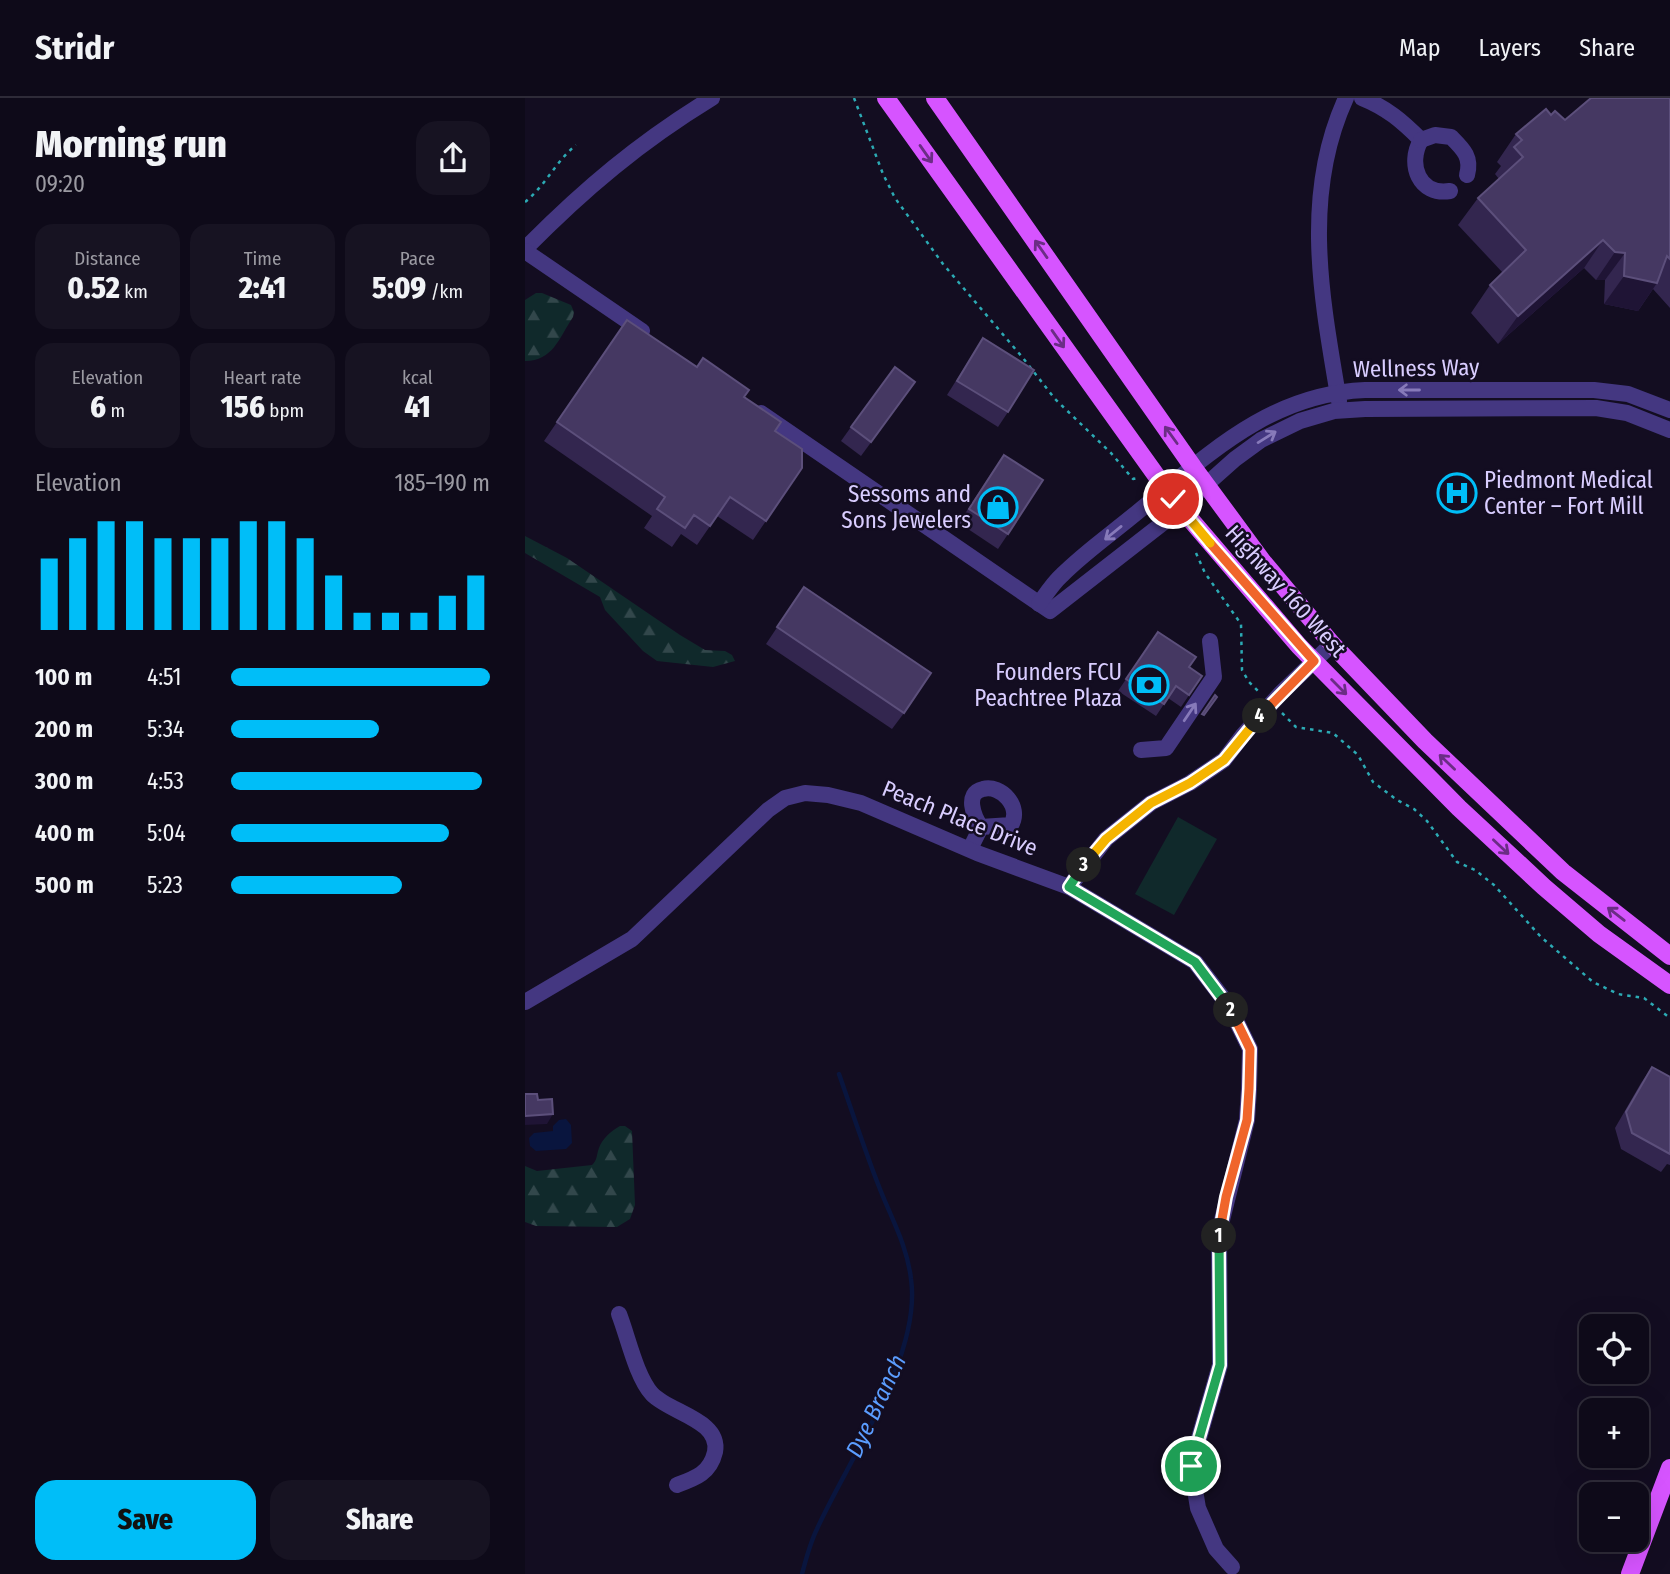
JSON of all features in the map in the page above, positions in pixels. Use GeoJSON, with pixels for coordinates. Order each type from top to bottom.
{"type":"FeatureCollection","features":[{"type":"Feature","properties":{"kind":"main road","name":"Highway 160 West"},"geometry":{"type":"LineString","coordinates":[[886,98],[1180,508],[1314,661],[1459,808],[1543,887],[1599,934],[1670,985]]}},
{"type":"Feature","properties":{"kind":"main road","name":"Highway 160 West"},"geometry":{"type":"LineString","coordinates":[[935,98],[1201,490],[1332,645],[1425,741],[1563,872],[1670,956]]}},
{"type":"Feature","properties":{"kind":"main road"},"geometry":{"type":"LineString","coordinates":[[1630,1574],[1670,1468]]}},
{"type":"Feature","properties":{"kind":"street"},"geometry":{"type":"LineString","coordinates":[[658,342],[525,250],[564,209],[605,173],[667,126],[712,98]]}},
{"type":"Feature","properties":{"kind":"street"},"geometry":{"type":"LineString","coordinates":[[1340,410],[1318,257],[1322,174],[1333,129],[1346,98]]}},
{"type":"Feature","properties":{"kind":"street"},"geometry":{"type":"LineString","coordinates":[[1362,98],[1399,117],[1421,140]]}},
{"type":"Feature","properties":{"kind":"street"},"geometry":{"type":"LineString","coordinates":[[1450,191],[1439,193],[1428,187],[1416,174],[1415,150],[1421,140],[1435,135],[1451,136],[1467,153],[1470,166],[1467,175]]}},
{"type":"Feature","properties":{"kind":"street"},"geometry":{"type":"LineString","coordinates":[[1418,408],[1454,401],[1490,401],[1508,390]]}},
{"type":"Feature","properties":{"kind":"street"},"geometry":{"type":"LineString","coordinates":[[1561,390],[1562,407]]}},
{"type":"Feature","properties":{"kind":"street","name":"Wellness Way"},"geometry":{"type":"LineString","coordinates":[[1044,607],[1061,576],[1188,471],[1241,430],[1264,417],[1306,400],[1337,392],[1618,391],[1667,408]]}},
{"type":"Feature","properties":{"kind":"street"},"geometry":{"type":"LineString","coordinates":[[744,401],[1044,607]]}},
{"type":"Feature","properties":{"kind":"street"},"geometry":{"type":"LineString","coordinates":[[1595,408],[1620,403],[1653,411],[1667,408]]}},
{"type":"Feature","properties":{"kind":"street","name":"Wellness Way"},"geometry":{"type":"LineString","coordinates":[[1044,607],[1180,508],[1244,453],[1282,428],[1318,415],[1340,410],[1418,408],[1595,408],[1627,413],[1670,430]]}},
{"type":"Feature","properties":{"kind":"street"},"geometry":{"type":"LineString","coordinates":[[1141,750],[1166,748],[1213,677],[1210,641]]}},
{"type":"Feature","properties":{"kind":"street"},"geometry":{"type":"LineString","coordinates":[[1069,887],[1106,839],[1151,803],[1190,783],[1224,760],[1272,703],[1332,645]]}},
{"type":"Feature","properties":{"kind":"street","name":"Peach Place Drive"},"geometry":{"type":"LineString","coordinates":[[525,1002],[632,939],[768,810],[785,798],[805,793],[861,803],[1069,887],[1195,962],[1229,1006],[1250,1049],[1247,1120],[1219,1232],[1220,1365],[1191,1466],[1198,1508],[1216,1549],[1233,1567]]}},
{"type":"Feature","properties":{"kind":"street"},"geometry":{"type":"LineString","coordinates":[[970,849],[981,827]]}},
{"type":"Feature","properties":{"kind":"street"},"geometry":{"type":"LineString","coordinates":[[619,1314],[642,1377],[652,1394],[685,1416],[704,1424],[712,1432],[716,1446],[713,1460],[707,1470],[699,1477],[677,1485]]}},
{"type":"Feature","properties":{"kind":"path"},"geometry":{"type":"LineString","coordinates":[[854,98],[895,198],[943,264],[1055,399],[1111,453],[1133,479],[1138,478]]}},
{"type":"Feature","properties":{"kind":"path"},"geometry":{"type":"LineString","coordinates":[[525,202],[552,174],[566,153],[576,145]]}},
{"type":"Feature","properties":{"kind":"path"},"geometry":{"type":"LineString","coordinates":[[1191,545],[1205,573],[1241,624],[1242,670],[1249,682],[1296,727],[1333,733],[1358,755],[1373,782],[1414,809],[1427,821],[1457,862],[1475,870],[1494,885],[1541,937],[1593,982],[1618,994],[1644,998],[1670,1018]]}},
{"type":"Feature","properties":{"kind":"green space"},"geometry":{"type":"Polygon","coordinates":[[[536,293],[571,305],[574,312],[549,353],[535,360],[525,361],[525,300],[536,293]]]}},
{"type":"Feature","properties":{"kind":"green space"},"geometry":{"type":"Polygon","coordinates":[[[525,536],[567,558],[705,650],[725,651],[732,655],[735,661],[713,667],[657,661],[643,651],[605,610],[600,597],[525,553],[525,536]]]}},
{"type":"Feature","properties":{"kind":"green space"},"geometry":{"type":"Polygon","coordinates":[[[1178,817],[1217,839],[1174,915],[1135,894],[1178,817]]]}},
{"type":"Feature","properties":{"kind":"green space"},"geometry":{"type":"Polygon","coordinates":[[[620,1126],[632,1131],[635,1205],[630,1219],[617,1227],[536,1226],[525,1222],[525,1166],[537,1171],[592,1165],[602,1141],[620,1126]]]}},
{"type":"Feature","properties":{"kind":"water"},"geometry":{"type":"Polygon","coordinates":[[[566,1119],[571,1125],[572,1143],[566,1149],[536,1151],[530,1146],[529,1138],[534,1133],[553,1131],[553,1126],[559,1120],[566,1119]]]}},
{"type":"Feature","properties":{"kind":"building"},"geometry":{"type":"Polygon","coordinates":[[[1591,98],[1670,98],[1670,259],[1667,256],[1657,283],[1624,276],[1625,253],[1615,252],[1603,240],[1518,316],[1490,285],[1526,250],[1478,198],[1523,157],[1514,147],[1522,140],[1516,134],[1546,109],[1551,115],[1555,111],[1565,120],[1591,98]]]}},
{"type":"Feature","properties":{"kind":"building"},"geometry":{"type":"Polygon","coordinates":[[[627,320],[697,367],[703,358],[749,390],[744,397],[781,422],[775,431],[802,449],[802,468],[766,521],[730,497],[710,526],[694,515],[685,528],[657,509],[665,497],[557,422],[627,320]]]}},
{"type":"Feature","properties":{"kind":"building"},"geometry":{"type":"Polygon","coordinates":[[[983,338],[1034,370],[1008,412],[957,381],[983,338]]]}},
{"type":"Feature","properties":{"kind":"building"},"geometry":{"type":"Polygon","coordinates":[[[895,367],[915,382],[871,442],[851,427],[895,367]]]}},
{"type":"Feature","properties":{"kind":"building"},"geometry":{"type":"Polygon","coordinates":[[[1004,455],[1043,480],[1008,534],[969,509],[1004,455]]]}},
{"type":"Feature","properties":{"kind":"building"},"geometry":{"type":"Polygon","coordinates":[[[804,587],[931,673],[904,713],[777,627],[804,587]]]}},
{"type":"Feature","properties":{"kind":"building","name":"Founders FCU Peachtree Plaza"},"geometry":{"type":"Polygon","coordinates":[[[1158,632],[1196,657],[1189,667],[1202,676],[1189,695],[1176,686],[1164,704],[1126,679],[1158,632]]]}},
{"type":"Feature","properties":{"kind":"building"},"geometry":{"type":"Polygon","coordinates":[[[1215,695],[1217,697],[1204,715],[1202,714],[1215,695]]]}},
{"type":"Feature","properties":{"kind":"building"},"geometry":{"type":"Polygon","coordinates":[[[1652,1067],[1670,1077],[1670,1154],[1632,1133],[1626,1112],[1652,1067]]]}},
{"type":"Feature","properties":{"kind":"building"},"geometry":{"type":"Polygon","coordinates":[[[525,1094],[537,1094],[538,1100],[552,1099],[553,1114],[525,1116],[525,1094]]]}},
{"type":"Feature","properties":{"kind":"waterway","name":"Dye Branch"},"geometry":{"type":"LineString","coordinates":[[802,1574],[815,1534],[894,1374],[905,1341],[911,1309],[911,1279],[906,1254],[839,1074]]}},
{"type":"Feature","properties":{"kind":"place","name":"Piedmont Medical Center – Fort Mill"},"geometry":{"type":"Point","coordinates":[1457,493]}},
{"type":"Feature","properties":{"kind":"place","name":"Sessoms and Sons Jewelers"},"geometry":{"type":"Point","coordinates":[998,507]}},
{"type":"Feature","properties":{"kind":"place","name":"Founders FCU Peachtree Plaza"},"geometry":{"type":"Point","coordinates":[1149,685]}},
{"type":"Feature","properties":{"kind":"route"},"geometry":{"type":"LineString","coordinates":[[1173,499],[1314,661],[1280,694],[1224,760],[1190,783],[1151,803],[1106,839],[1069,887],[1195,962],[1229,1006],[1250,1049],[1247,1120],[1219,1232],[1220,1365],[1191,1466]]}}]}
